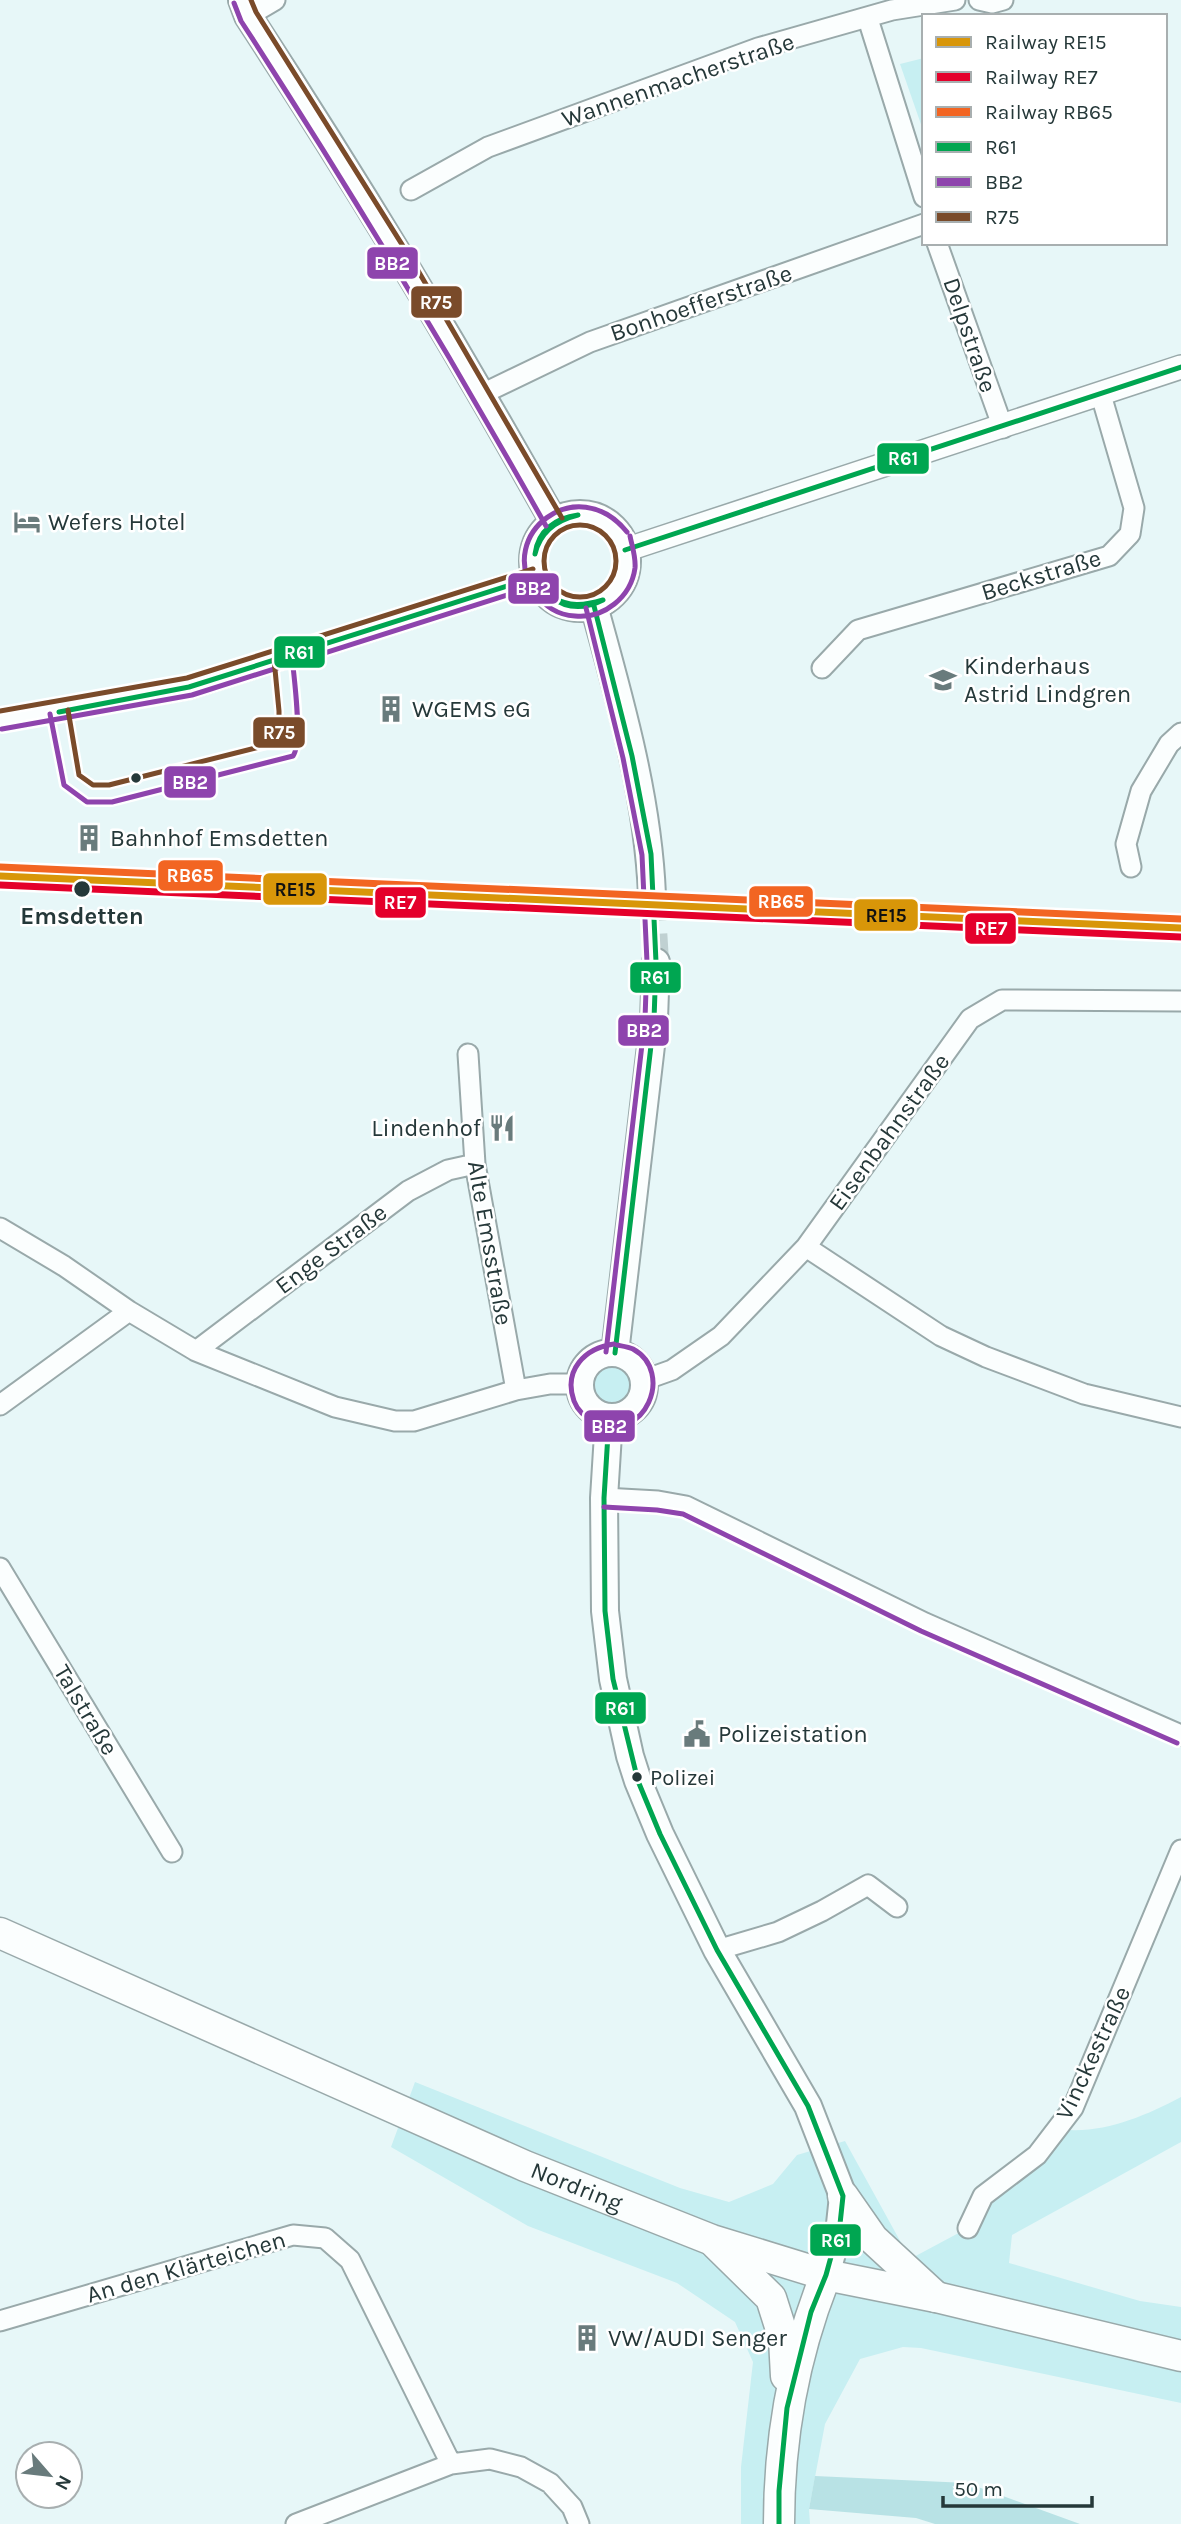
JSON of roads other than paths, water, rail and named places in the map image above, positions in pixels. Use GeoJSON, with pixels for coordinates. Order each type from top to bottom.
{"type":"FeatureCollection","features":[{"type":"Feature","properties":{"kind":"main road"},"geometry":{"type":"LineString","coordinates":[[245,8],[347,169],[482,394],[554,522]]}},
{"type":"Feature","properties":{"kind":"main road"},"geometry":{"type":"LineString","coordinates":[[591,515],[613,528],[625,550],[627,564],[624,578],[617,590],[594,606],[582,608],[559,603],[549,596],[536,577],[533,562],[543,533],[554,522],[566,517],[591,515]]}},
{"type":"Feature","properties":{"kind":"main road"},"geometry":{"type":"LineString","coordinates":[[594,606],[632,756],[651,854],[652,895]]}},
{"type":"Feature","properties":{"kind":"main road"},"geometry":{"type":"LineString","coordinates":[[615,1353],[654,1020],[656,962]]}},
{"type":"Feature","properties":{"kind":"main road"},"geometry":{"type":"LineString","coordinates":[[615,1353],[636,1364],[644,1380],[643,1395],[633,1410],[623,1416],[609,1418],[595,1413],[585,1403],[580,1384],[583,1371],[592,1361],[598,1356],[615,1353]]}},
{"type":"Feature","properties":{"kind":"main road"},"geometry":{"type":"LineString","coordinates":[[609,1418],[604,1499],[607,1625],[613,1679],[638,1781],[660,1834],[718,1950],[808,2106],[844,2196],[883,2250],[936,2297]]}},
{"type":"Feature","properties":{"kind":"main road","name":"Nordring"},"geometry":{"type":"LineString","coordinates":[[0,1933],[525,2166],[712,2239],[826,2275],[936,2297],[1181,2356]]}},
{"type":"Feature","properties":{"kind":"main road"},"geometry":{"type":"LineString","coordinates":[[787,2407],[811,2312],[826,2275],[840,2224],[844,2196]]}},
{"type":"Feature","properties":{"kind":"main road"},"geometry":{"type":"LineString","coordinates":[[712,2239],[771,2298],[784,2339],[787,2407],[779,2491],[779,2524]]}},
{"type":"Feature","properties":{"kind":"street"},"geometry":{"type":"LineString","coordinates":[[245,8],[275,0]]}},
{"type":"Feature","properties":{"kind":"street","name":"Wannenmacherstraße"},"geometry":{"type":"LineString","coordinates":[[411,190],[488,147],[758,48],[868,19],[891,5],[955,0]]}},
{"type":"Feature","properties":{"kind":"street"},"geometry":{"type":"LineString","coordinates":[[979,0],[992,3],[1003,0]]}},
{"type":"Feature","properties":{"kind":"street"},"geometry":{"type":"LineString","coordinates":[[868,19],[922,191]]}},
{"type":"Feature","properties":{"kind":"street","name":"Bonhoefferstraße"},"geometry":{"type":"LineString","coordinates":[[482,394],[590,342],[922,226]]}},
{"type":"Feature","properties":{"kind":"street","name":"Delpstraße"},"geometry":{"type":"LineString","coordinates":[[938,245],[1003,428]]}},
{"type":"Feature","properties":{"kind":"street"},"geometry":{"type":"LineString","coordinates":[[625,550],[1181,368]]}},
{"type":"Feature","properties":{"kind":"street","name":"Beckstraße"},"geometry":{"type":"LineString","coordinates":[[822,668],[858,630],[1109,556],[1130,534],[1134,508],[1101,395]]}},
{"type":"Feature","properties":{"kind":"street"},"geometry":{"type":"LineString","coordinates":[[0,720],[59,712],[189,687],[536,577]]}},
{"type":"Feature","properties":{"kind":"street"},"geometry":{"type":"LineString","coordinates":[[1130,867],[1126,844],[1140,790],[1169,744],[1181,733]]}},
{"type":"Feature","properties":{"kind":"street","name":"Eisenbahnstraße"},"geometry":{"type":"LineString","coordinates":[[644,1380],[673,1370],[721,1336],[807,1247],[970,1019],[1002,1000],[1181,1001]]}},
{"type":"Feature","properties":{"kind":"street","name":"Alte Emsstraße"},"geometry":{"type":"LineString","coordinates":[[468,1054],[475,1164],[516,1390]]}},
{"type":"Feature","properties":{"kind":"street","name":"Enge Straße"},"geometry":{"type":"LineString","coordinates":[[196,1351],[408,1191],[448,1170],[475,1164]]}},
{"type":"Feature","properties":{"kind":"street"},"geometry":{"type":"LineString","coordinates":[[0,1228],[196,1351],[335,1407],[395,1421],[414,1421],[516,1390],[550,1384],[580,1384]]}},
{"type":"Feature","properties":{"kind":"street"},"geometry":{"type":"LineString","coordinates":[[807,1247],[942,1336],[986,1357],[1084,1394],[1181,1418]]}},
{"type":"Feature","properties":{"kind":"street"},"geometry":{"type":"LineString","coordinates":[[0,1405],[129,1311]]}},
{"type":"Feature","properties":{"kind":"street"},"geometry":{"type":"LineString","coordinates":[[604,1499],[658,1501],[686,1506],[925,1623],[1181,1735]]}},
{"type":"Feature","properties":{"kind":"street","name":"Talstraße"},"geometry":{"type":"LineString","coordinates":[[0,1568],[172,1852]]}},
{"type":"Feature","properties":{"kind":"street","name":"Vinckestraße"},"geometry":{"type":"LineString","coordinates":[[968,2228],[983,2196],[1037,2155],[1073,2108],[1181,1850]]}},
{"type":"Feature","properties":{"kind":"street"},"geometry":{"type":"LineString","coordinates":[[718,1950],[778,1932],[868,1885],[897,1907]]}},
{"type":"Feature","properties":{"kind":"street","name":"An den Klärteichen"},"geometry":{"type":"LineString","coordinates":[[0,2321],[293,2235],[326,2238],[350,2260],[451,2464]]}},
{"type":"Feature","properties":{"kind":"street"},"geometry":{"type":"LineString","coordinates":[[296,2524],[451,2464],[490,2459],[521,2467],[550,2483],[572,2507],[579,2524]]}},
{"type":"Feature","properties":{"kind":"tunnel"},"geometry":{"type":"LineString","coordinates":[[652,895],[656,962]]}},
{"type":"Feature","properties":{"kind":"rail line","name":"RB65"},"geometry":{"type":"LineString","coordinates":[[0,867],[1181,919]]}},
{"type":"Feature","properties":{"kind":"rail line","name":"RE15"},"geometry":{"type":"LineString","coordinates":[[0,876],[1181,928]]}},
{"type":"Feature","properties":{"kind":"rail line","name":"RE7"},"geometry":{"type":"LineString","coordinates":[[0,885],[1181,937]]}},
{"type":"Feature","properties":{"kind":"place","name":"Wefers Hotel"},"geometry":{"type":"Point","coordinates":[27,522]}},
{"type":"Feature","properties":{"kind":"place","name":"Kinderhaus Astrid Lindgren"},"geometry":{"type":"Point","coordinates":[943,680]}},
{"type":"Feature","properties":{"kind":"place","name":"WGEMS eG"},"geometry":{"type":"Point","coordinates":[391,709]}},
{"type":"Feature","properties":{"kind":"place","name":"Bahnhof Emsdetten"},"geometry":{"type":"Point","coordinates":[89,838]}},
{"type":"Feature","properties":{"kind":"place","name":"Emsdetten"},"geometry":{"type":"Point","coordinates":[82,889]}},
{"type":"Feature","properties":{"kind":"place","name":"Lindenhof"},"geometry":{"type":"Point","coordinates":[502,1128]}},
{"type":"Feature","properties":{"kind":"place","name":"Polizeistation"},"geometry":{"type":"Point","coordinates":[697,1734]}},
{"type":"Feature","properties":{"kind":"place","name":"Polizei"},"geometry":{"type":"Point","coordinates":[637,1777]}},
{"type":"Feature","properties":{"kind":"place","name":"VW/AUDI Senger"},"geometry":{"type":"Point","coordinates":[587,2338]}}]}
